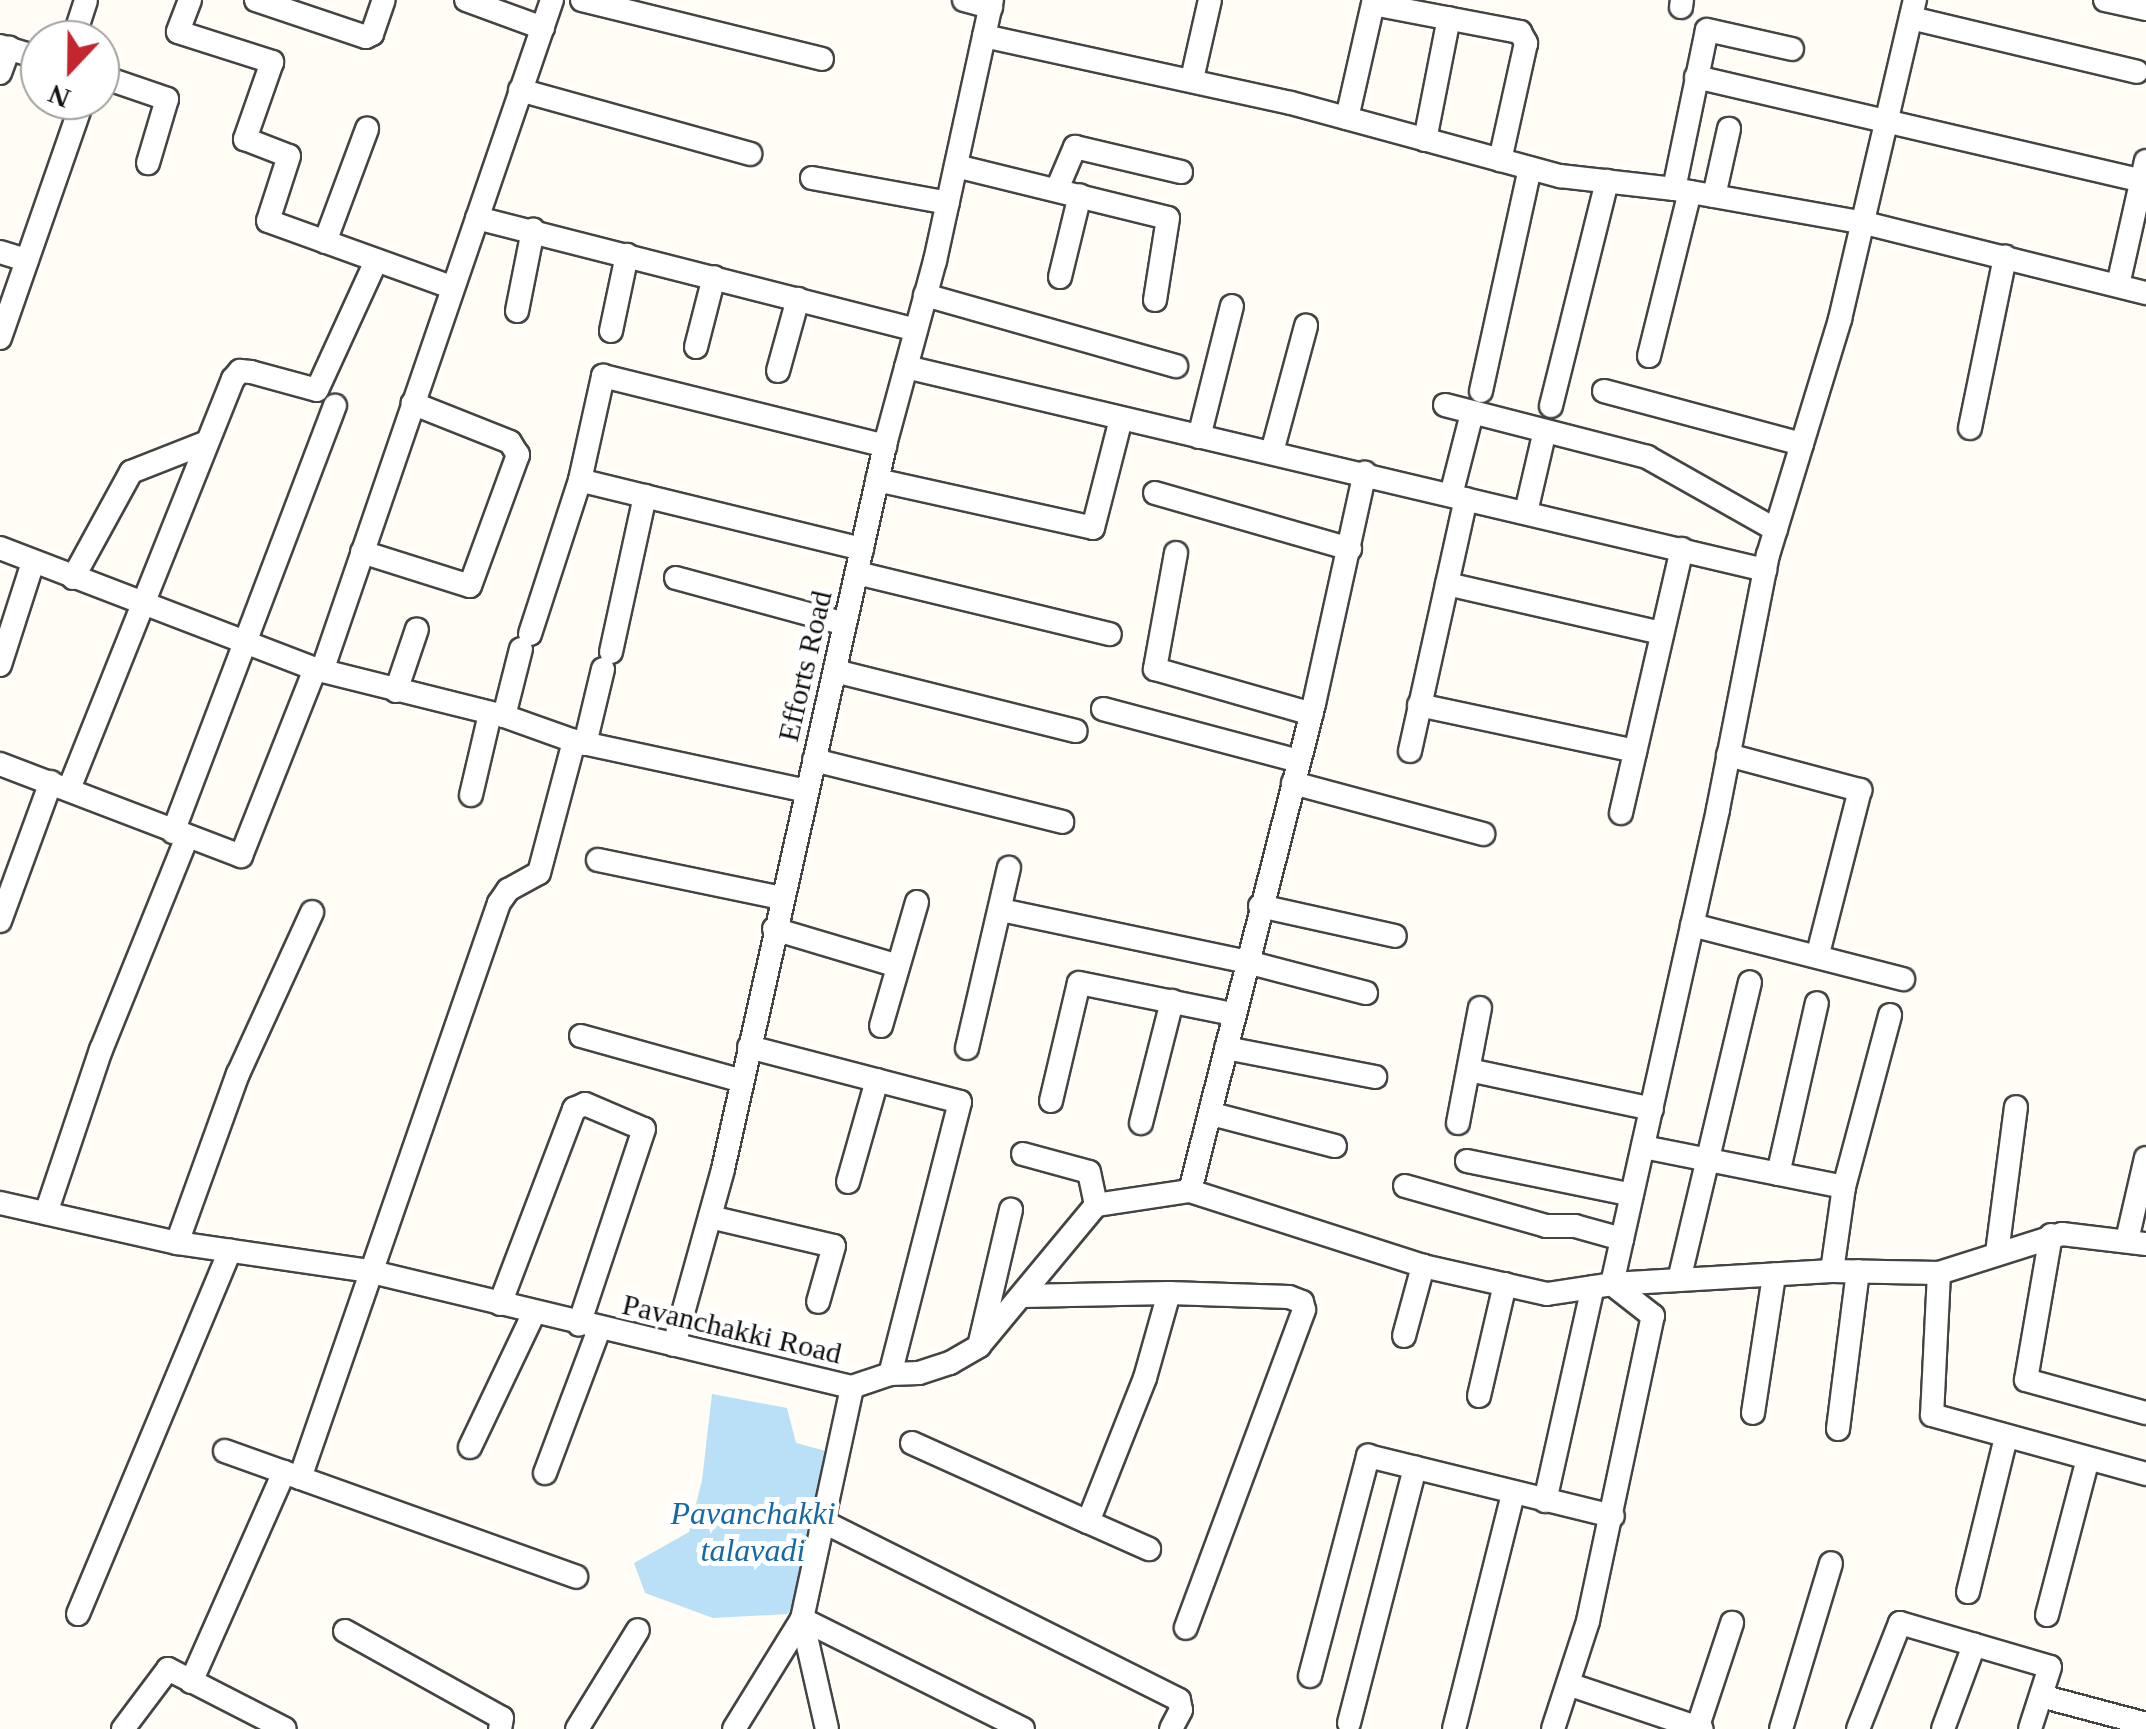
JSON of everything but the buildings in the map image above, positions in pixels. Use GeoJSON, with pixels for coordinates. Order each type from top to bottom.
{"type":"FeatureCollection","features":[{"type":"Feature","properties":{"kind":"street"},"geometry":{"type":"LineString","coordinates":[[190,0],[178,32],[272,62],[246,139],[289,156],[268,222],[451,288]]}},
{"type":"Feature","properties":{"kind":"street"},"geometry":{"type":"LineString","coordinates":[[256,0],[366,38],[376,26],[384,0]]}},
{"type":"Feature","properties":{"kind":"street"},"geometry":{"type":"LineString","coordinates":[[466,0],[543,28]]}},
{"type":"Feature","properties":{"kind":"street"},"geometry":{"type":"LineString","coordinates":[[0,764],[241,856],[319,670],[362,552],[552,0]]}},
{"type":"Feature","properties":{"kind":"street"},"geometry":{"type":"LineString","coordinates":[[582,0],[822,59]]}},
{"type":"Feature","properties":{"kind":"street"},"geometry":{"type":"LineString","coordinates":[[964,0],[992,4]]}},
{"type":"Feature","properties":{"kind":"street"},"geometry":{"type":"LineString","coordinates":[[1192,80],[1210,0]]}},
{"type":"Feature","properties":{"kind":"street"},"geometry":{"type":"LineString","coordinates":[[2104,0],[2146,9]]}},
{"type":"Feature","properties":{"kind":"street"},"geometry":{"type":"LineString","coordinates":[[1347,118],[1368,8],[1380,3],[1526,36],[1500,160]]}},
{"type":"Feature","properties":{"kind":"street","name":"Efforts Road"},"geometry":{"type":"LineString","coordinates":[[674,1345],[710,1217],[877,480],[948,203],[992,4]]}},
{"type":"Feature","properties":{"kind":"street"},"geometry":{"type":"LineString","coordinates":[[1546,1502],[1602,1286],[1622,1239],[1765,570],[1865,222],[1913,9],[2137,72]]}},
{"type":"Feature","properties":{"kind":"street"},"geometry":{"type":"LineString","coordinates":[[1425,140],[1449,18]]}},
{"type":"Feature","properties":{"kind":"street"},"geometry":{"type":"LineString","coordinates":[[1649,356],[1682,190],[1696,77],[1708,30],[1792,49]]}},
{"type":"Feature","properties":{"kind":"street"},"geometry":{"type":"LineString","coordinates":[[984,36],[1192,80],[1530,168],[1865,222],[2146,292]]}},
{"type":"Feature","properties":{"kind":"street"},"geometry":{"type":"LineString","coordinates":[[0,73],[4,47]]}},
{"type":"Feature","properties":{"kind":"street"},"geometry":{"type":"LineString","coordinates":[[1696,77],[2144,171],[2118,285]]}},
{"type":"Feature","properties":{"kind":"street"},"geometry":{"type":"LineString","coordinates":[[120,83],[167,99],[148,163]]}},
{"type":"Feature","properties":{"kind":"street"},"geometry":{"type":"LineString","coordinates":[[520,90],[750,154]]}},
{"type":"Feature","properties":{"kind":"street"},"geometry":{"type":"LineString","coordinates":[[0,338],[75,120]]}},
{"type":"Feature","properties":{"kind":"street"},"geometry":{"type":"LineString","coordinates":[[1714,196],[1729,128]]}},
{"type":"Feature","properties":{"kind":"street"},"geometry":{"type":"LineString","coordinates":[[325,242],[367,129]]}},
{"type":"Feature","properties":{"kind":"street"},"geometry":{"type":"LineString","coordinates":[[1060,277],[1075,146],[1181,172]]}},
{"type":"Feature","properties":{"kind":"street"},"geometry":{"type":"LineString","coordinates":[[956,166],[1168,218],[1155,300]]}},
{"type":"Feature","properties":{"kind":"street"},"geometry":{"type":"LineString","coordinates":[[1481,391],[1530,168]]}},
{"type":"Feature","properties":{"kind":"street"},"geometry":{"type":"LineString","coordinates":[[812,178],[948,203]]}},
{"type":"Feature","properties":{"kind":"street"},"geometry":{"type":"LineString","coordinates":[[1551,406],[1606,181]]}},
{"type":"Feature","properties":{"kind":"street"},"geometry":{"type":"LineString","coordinates":[[477,218],[916,330]]}},
{"type":"Feature","properties":{"kind":"street"},"geometry":{"type":"LineString","coordinates":[[517,312],[532,230]]}},
{"type":"Feature","properties":{"kind":"street"},"geometry":{"type":"LineString","coordinates":[[0,252],[27,260]]}},
{"type":"Feature","properties":{"kind":"street"},"geometry":{"type":"LineString","coordinates":[[611,331],[627,255]]}},
{"type":"Feature","properties":{"kind":"street"},"geometry":{"type":"LineString","coordinates":[[1970,428],[2005,257]]}},
{"type":"Feature","properties":{"kind":"street"},"geometry":{"type":"LineString","coordinates":[[0,921],[240,371],[317,390],[376,261]]}},
{"type":"Feature","properties":{"kind":"street"},"geometry":{"type":"LineString","coordinates":[[696,347],[714,277]]}},
{"type":"Feature","properties":{"kind":"street"},"geometry":{"type":"LineString","coordinates":[[925,296],[1176,366]]}},
{"type":"Feature","properties":{"kind":"street"},"geometry":{"type":"LineString","coordinates":[[778,371],[798,299]]}},
{"type":"Feature","properties":{"kind":"street"},"geometry":{"type":"LineString","coordinates":[[1199,438],[1232,306]]}},
{"type":"Feature","properties":{"kind":"street"},"geometry":{"type":"LineString","coordinates":[[1272,452],[1306,326]]}},
{"type":"Feature","properties":{"kind":"street"},"geometry":{"type":"LineString","coordinates":[[906,367],[1765,570]]}},
{"type":"Feature","properties":{"kind":"street"},"geometry":{"type":"LineString","coordinates":[[470,795],[580,480],[604,376],[885,446]]}},
{"type":"Feature","properties":{"kind":"street"},"geometry":{"type":"LineString","coordinates":[[1604,391],[1802,444]]}},
{"type":"Feature","properties":{"kind":"street"},"geometry":{"type":"LineString","coordinates":[[362,552],[470,586],[518,455],[510,442],[412,403]]}},
{"type":"Feature","properties":{"kind":"street"},"geometry":{"type":"LineString","coordinates":[[1445,405],[1647,457],[1776,530]]}},
{"type":"Feature","properties":{"kind":"street"},"geometry":{"type":"LineString","coordinates":[[46,1213],[101,1050],[335,406]]}},
{"type":"Feature","properties":{"kind":"street"},"geometry":{"type":"LineString","coordinates":[[877,480],[1093,528],[1121,420]]}},
{"type":"Feature","properties":{"kind":"street"},"geometry":{"type":"LineString","coordinates":[[1410,751],[1446,584],[1470,421]]}},
{"type":"Feature","properties":{"kind":"street"},"geometry":{"type":"LineString","coordinates":[[1526,512],[1542,439]]}},
{"type":"Feature","properties":{"kind":"street"},"geometry":{"type":"LineString","coordinates":[[74,578],[130,472],[207,442]]}},
{"type":"Feature","properties":{"kind":"street"},"geometry":{"type":"LineString","coordinates":[[1190,1191],[1312,714],[1365,473]]}},
{"type":"Feature","properties":{"kind":"street"},"geometry":{"type":"LineString","coordinates":[[580,480],[862,549]]}},
{"type":"Feature","properties":{"kind":"street"},"geometry":{"type":"LineString","coordinates":[[1155,493],[1350,549]]}},
{"type":"Feature","properties":{"kind":"street"},"geometry":{"type":"LineString","coordinates":[[191,1682],[292,1475],[502,895],[539,873],[607,661],[645,496]]}},
{"type":"Feature","properties":{"kind":"street"},"geometry":{"type":"LineString","coordinates":[[0,548],[247,646],[319,670],[497,715],[580,742],[807,791]]}},
{"type":"Feature","properties":{"kind":"street"},"geometry":{"type":"LineString","coordinates":[[1622,813],[1682,549]]}},
{"type":"Feature","properties":{"kind":"street"},"geometry":{"type":"LineString","coordinates":[[1176,553],[1155,669],[1312,714]]}},
{"type":"Feature","properties":{"kind":"street"},"geometry":{"type":"LineString","coordinates":[[0,666],[34,562]]}},
{"type":"Feature","properties":{"kind":"street"},"geometry":{"type":"LineString","coordinates":[[856,573],[1110,634]]}},
{"type":"Feature","properties":{"kind":"street"},"geometry":{"type":"LineString","coordinates":[[676,578],[845,624]]}},
{"type":"Feature","properties":{"kind":"street"},"geometry":{"type":"LineString","coordinates":[[1446,584],[1661,632]]}},
{"type":"Feature","properties":{"kind":"street"},"geometry":{"type":"LineString","coordinates":[[396,691],[417,629]]}},
{"type":"Feature","properties":{"kind":"street"},"geometry":{"type":"LineString","coordinates":[[835,671],[1076,731]]}},
{"type":"Feature","properties":{"kind":"street"},"geometry":{"type":"LineString","coordinates":[[1420,705],[1635,752]]}},
{"type":"Feature","properties":{"kind":"street"},"geometry":{"type":"LineString","coordinates":[[1103,708],[1483,834]]}},
{"type":"Feature","properties":{"kind":"street"},"geometry":{"type":"LineString","coordinates":[[1728,755],[1860,790],[1817,957]]}},
{"type":"Feature","properties":{"kind":"street"},"geometry":{"type":"LineString","coordinates":[[814,760],[1062,822]]}},
{"type":"Feature","properties":{"kind":"street"},"geometry":{"type":"LineString","coordinates":[[598,860],[782,898]]}},
{"type":"Feature","properties":{"kind":"street"},"geometry":{"type":"LineString","coordinates":[[966,1048],[1009,868]]}},
{"type":"Feature","properties":{"kind":"street"},"geometry":{"type":"LineString","coordinates":[[881,1026],[917,902]]}},
{"type":"Feature","properties":{"kind":"street"},"geometry":{"type":"LineString","coordinates":[[1260,906],[1395,936]]}},
{"type":"Feature","properties":{"kind":"street"},"geometry":{"type":"LineString","coordinates":[[1001,910],[1247,962],[1366,993]]}},
{"type":"Feature","properties":{"kind":"street"},"geometry":{"type":"LineString","coordinates":[[177,1242],[238,1074],[312,912]]}},
{"type":"Feature","properties":{"kind":"street"},"geometry":{"type":"LineString","coordinates":[[1692,925],[1903,979]]}},
{"type":"Feature","properties":{"kind":"street"},"geometry":{"type":"LineString","coordinates":[[774,929],[898,966]]}},
{"type":"Feature","properties":{"kind":"street"},"geometry":{"type":"LineString","coordinates":[[1679,1280],[1750,982]]}},
{"type":"Feature","properties":{"kind":"street"},"geometry":{"type":"LineString","coordinates":[[1051,1101],[1079,983],[1233,1014]]}},
{"type":"Feature","properties":{"kind":"street"},"geometry":{"type":"LineString","coordinates":[[1141,1123],[1172,1001]]}},
{"type":"Feature","properties":{"kind":"street"},"geometry":{"type":"LineString","coordinates":[[1778,1174],[1817,1004]]}},
{"type":"Feature","properties":{"kind":"street"},"geometry":{"type":"LineString","coordinates":[[1458,1124],[1480,1008]]}},
{"type":"Feature","properties":{"kind":"street"},"geometry":{"type":"LineString","coordinates":[[1832,1271],[1844,1187],[1890,1015]]}},
{"type":"Feature","properties":{"kind":"street"},"geometry":{"type":"LineString","coordinates":[[580,1036],[742,1081]]}},
{"type":"Feature","properties":{"kind":"street"},"geometry":{"type":"LineString","coordinates":[[749,1047],[960,1102],[890,1374]]}},
{"type":"Feature","properties":{"kind":"street"},"geometry":{"type":"LineString","coordinates":[[1226,1048],[1375,1078]]}},
{"type":"Feature","properties":{"kind":"street"},"geometry":{"type":"LineString","coordinates":[[1469,1070],[1652,1109]]}},
{"type":"Feature","properties":{"kind":"street"},"geometry":{"type":"LineString","coordinates":[[848,1182],[877,1080]]}},
{"type":"Feature","properties":{"kind":"street"},"geometry":{"type":"LineString","coordinates":[[500,1304],[574,1109],[585,1104],[644,1129],[545,1472]]}},
{"type":"Feature","properties":{"kind":"street"},"geometry":{"type":"LineString","coordinates":[[1997,1253],[2016,1107]]}},
{"type":"Feature","properties":{"kind":"street"},"geometry":{"type":"LineString","coordinates":[[1212,1114],[1334,1146]]}},
{"type":"Feature","properties":{"kind":"street"},"geometry":{"type":"LineString","coordinates":[[1643,1147],[1844,1187]]}},
{"type":"Feature","properties":{"kind":"street"},"geometry":{"type":"LineString","coordinates":[[1023,1154],[1089,1172],[1096,1205],[1190,1191],[1423,1266],[1547,1294],[1602,1286],[1832,1271],[1939,1273],[2051,1236],[2136,1242],[2146,1158]]}},
{"type":"Feature","properties":{"kind":"street"},"geometry":{"type":"LineString","coordinates":[[1467,1162],[1632,1194]]}},
{"type":"Feature","properties":{"kind":"street"},"geometry":{"type":"LineString","coordinates":[[1406,1186],[1546,1226],[1575,1226],[1622,1239]]}},
{"type":"Feature","properties":{"kind":"street","name":"Pavanchakki Road"},"geometry":{"type":"LineString","coordinates":[[0,1203],[177,1242],[368,1272],[852,1387],[890,1374],[920,1374],[979,1346],[1096,1205]]}},
{"type":"Feature","properties":{"kind":"street"},"geometry":{"type":"LineString","coordinates":[[979,1346],[1011,1210]]}},
{"type":"Feature","properties":{"kind":"street"},"geometry":{"type":"LineString","coordinates":[[710,1217],[834,1246],[818,1302]]}},
{"type":"Feature","properties":{"kind":"street"},"geometry":{"type":"LineString","coordinates":[[2051,1236],[2026,1380],[2146,1413]]}},
{"type":"Feature","properties":{"kind":"street"},"geometry":{"type":"LineString","coordinates":[[78,1614],[230,1250]]}},
{"type":"Feature","properties":{"kind":"street"},"geometry":{"type":"LineString","coordinates":[[1404,1336],[1423,1266]]}},
{"type":"Feature","properties":{"kind":"street"},"geometry":{"type":"LineString","coordinates":[[1838,1430],[1858,1271]]}},
{"type":"Feature","properties":{"kind":"street"},"geometry":{"type":"LineString","coordinates":[[1939,1273],[1932,1415],[2146,1474]]}},
{"type":"Feature","properties":{"kind":"street"},"geometry":{"type":"LineString","coordinates":[[1752,1413],[1774,1275]]}},
{"type":"Feature","properties":{"kind":"street"},"geometry":{"type":"LineString","coordinates":[[1479,1396],[1506,1284]]}},
{"type":"Feature","properties":{"kind":"street"},"geometry":{"type":"LineString","coordinates":[[1554,1729],[1613,1516],[1652,1316],[1602,1286]]}},
{"type":"Feature","properties":{"kind":"street"},"geometry":{"type":"LineString","coordinates":[[1022,1296],[1169,1293],[1289,1297],[1302,1302],[1304,1310],[1186,1628]]}},
{"type":"Feature","properties":{"kind":"street"},"geometry":{"type":"LineString","coordinates":[[1088,1522],[1145,1378],[1169,1293]]}},
{"type":"Feature","properties":{"kind":"street"},"geometry":{"type":"LineString","coordinates":[[470,1446],[534,1313]]}},
{"type":"Feature","properties":{"kind":"street"},"geometry":{"type":"LineString","coordinates":[[734,1729],[802,1619],[852,1387]]}},
{"type":"Feature","properties":{"kind":"street"},"geometry":{"type":"LineString","coordinates":[[1968,1592],[2006,1437]]}},
{"type":"Feature","properties":{"kind":"street"},"geometry":{"type":"LineString","coordinates":[[912,1443],[1150,1549]]}},
{"type":"Feature","properties":{"kind":"street"},"geometry":{"type":"LineString","coordinates":[[226,1451],[576,1577]]}},
{"type":"Feature","properties":{"kind":"street"},"geometry":{"type":"LineString","coordinates":[[1310,1676],[1364,1463],[1376,1455],[1513,1494],[1613,1516]]}},
{"type":"Feature","properties":{"kind":"street"},"geometry":{"type":"LineString","coordinates":[[2047,1616],[2088,1459]]}},
{"type":"Feature","properties":{"kind":"street"},"geometry":{"type":"LineString","coordinates":[[1349,1723],[1415,1466]]}},
{"type":"Feature","properties":{"kind":"street"},"geometry":{"type":"LineString","coordinates":[[1454,1729],[1513,1494]]}},
{"type":"Feature","properties":{"kind":"street"},"geometry":{"type":"LineString","coordinates":[[824,1522],[1179,1700],[1181,1710],[1171,1729]]}},
{"type":"Feature","properties":{"kind":"street"},"geometry":{"type":"LineString","coordinates":[[1780,1729],[1831,1563]]}},
{"type":"Feature","properties":{"kind":"street"},"geometry":{"type":"LineString","coordinates":[[802,1619],[820,1722]]}},
{"type":"Feature","properties":{"kind":"street"},"geometry":{"type":"LineString","coordinates":[[802,1619],[1019,1728]]}},
{"type":"Feature","properties":{"kind":"street"},"geometry":{"type":"LineString","coordinates":[[1568,1684],[1698,1729],[1732,1623]]}},
{"type":"Feature","properties":{"kind":"street"},"geometry":{"type":"LineString","coordinates":[[1858,1729],[1900,1623],[2050,1667],[2030,1729]]}},
{"type":"Feature","properties":{"kind":"street"},"geometry":{"type":"LineString","coordinates":[[577,1729],[638,1630]]}},
{"type":"Feature","properties":{"kind":"street"},"geometry":{"type":"LineString","coordinates":[[345,1631],[502,1718],[500,1729]]}},
{"type":"Feature","properties":{"kind":"street"},"geometry":{"type":"LineString","coordinates":[[1944,1729],[1974,1645]]}},
{"type":"Feature","properties":{"kind":"street"},"geometry":{"type":"LineString","coordinates":[[123,1729],[168,1669],[285,1729]]}},
{"type":"Feature","properties":{"kind":"street"},"geometry":{"type":"LineString","coordinates":[[2040,1696],[2146,1724]]}},
{"type":"Feature","properties":{"kind":"street"},"geometry":{"type":"LineString","coordinates":[[1621,1729],[1629,1704]]}},
{"type":"Feature","properties":{"kind":"water","name":"Pavanchakki talavadi"},"geometry":{"type":"Polygon","coordinates":[[[712,1394],[787,1408],[796,1443],[826,1451],[804,1575],[788,1614],[713,1618],[645,1593],[634,1563],[689,1532],[702,1480],[712,1394]]]}}]}
